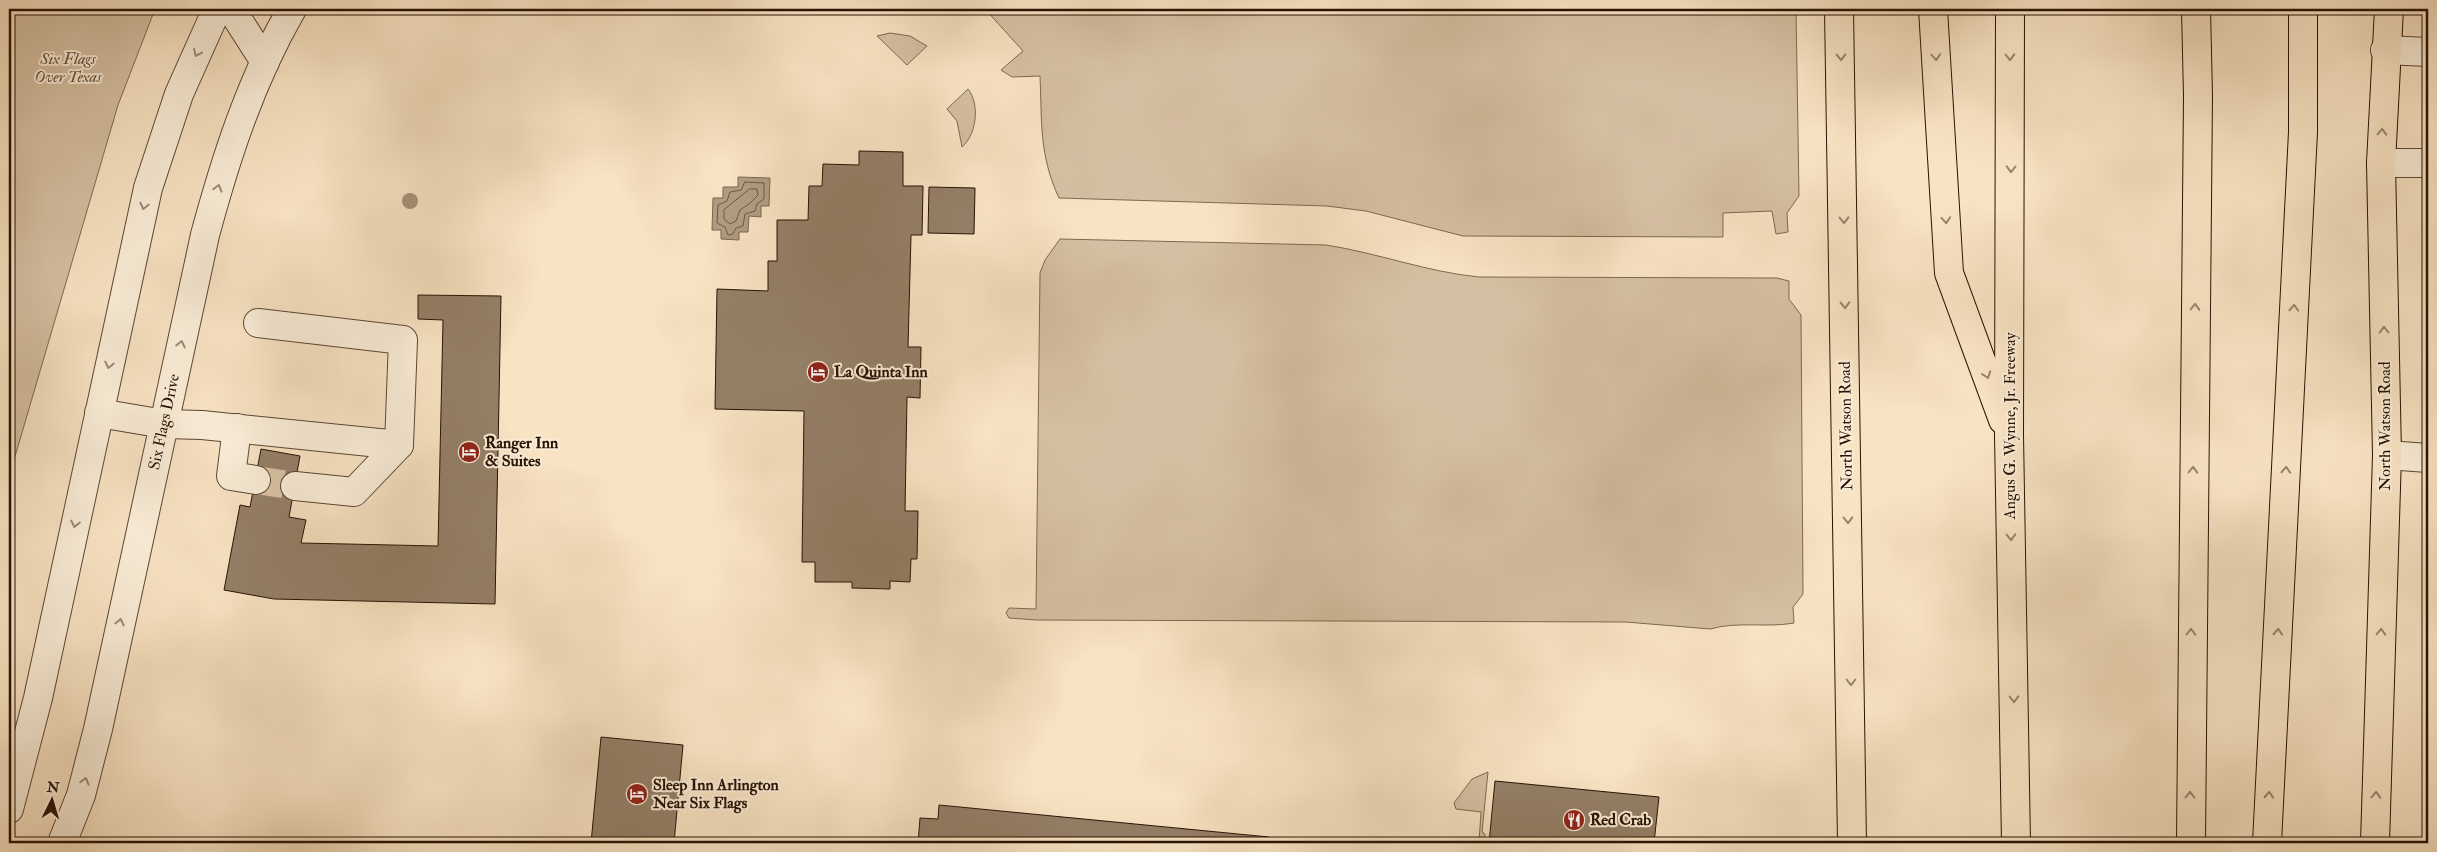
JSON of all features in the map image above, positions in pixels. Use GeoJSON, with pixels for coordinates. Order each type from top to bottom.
{"type":"FeatureCollection","features":[{"type":"Feature","properties":{"kind":"main road","name":"North Watson Road"},"geometry":{"type":"LineString","coordinates":[[1839,9],[1852,843]]}},
{"type":"Feature","properties":{"kind":"main road"},"geometry":{"type":"LineString","coordinates":[[1932,9],[1950,273],[2009,435]]}},
{"type":"Feature","properties":{"kind":"main road","name":"Angus G. Wynne, Jr. Freeway"},"geometry":{"type":"LineString","coordinates":[[2010,9],[2009,435],[2016,843]]}},
{"type":"Feature","properties":{"kind":"main road"},"geometry":{"type":"LineString","coordinates":[[2190,843],[2198,96],[2196,9]]}},
{"type":"Feature","properties":{"kind":"main road"},"geometry":{"type":"LineString","coordinates":[[2267,843],[2303,132],[2303,9]]}},
{"type":"Feature","properties":{"kind":"main road","name":"North Watson Road"},"geometry":{"type":"LineString","coordinates":[[2375,843],[2386,455],[2381,163],[2388,9]]}},
{"type":"Feature","properties":{"kind":"street"},"geometry":{"type":"LineString","coordinates":[[9,809],[36,706],[148,188],[179,94],[218,9]]}},
{"type":"Feature","properties":{"kind":"street"},"geometry":{"type":"LineString","coordinates":[[231,9],[264,62]]}},
{"type":"Feature","properties":{"kind":"street","name":"Six Flags Drive"},"geometry":{"type":"LineString","coordinates":[[62,843],[81,795],[98,729],[205,235],[221,178],[246,103],[264,62],[292,9]]}},
{"type":"Feature","properties":{"kind":"street"},"geometry":{"type":"LineString","coordinates":[[2385,50],[2428,52]]}},
{"type":"Feature","properties":{"kind":"street"},"geometry":{"type":"LineString","coordinates":[[2381,163],[2428,163]]}},
{"type":"Feature","properties":{"kind":"street"},"geometry":{"type":"LineString","coordinates":[[258,323],[403,340],[399,445],[354,492],[295,486]]}},
{"type":"Feature","properties":{"kind":"street"},"geometry":{"type":"LineString","coordinates":[[99,413],[164,424],[237,428],[399,445]]}},
{"type":"Feature","properties":{"kind":"street"},"geometry":{"type":"LineString","coordinates":[[237,428],[231,476],[256,480]]}},
{"type":"Feature","properties":{"kind":"street"},"geometry":{"type":"LineString","coordinates":[[2386,455],[2428,458]]}},
{"type":"Feature","properties":{"kind":"green space","name":"Six Flags Over Texas"},"geometry":{"type":"Polygon","coordinates":[[[9,9],[155,9],[118,105],[9,477],[9,9]]]}},
{"type":"Feature","properties":{"kind":"green space"},"geometry":{"type":"Polygon","coordinates":[[[985,9],[1796,9],[1799,196],[1787,213],[1788,232],[1776,234],[1772,211],[1723,213],[1723,237],[1463,236],[1366,211],[1327,206],[1059,198],[1045,153],[1040,76],[1012,77],[1001,70],[1023,51],[985,9]]]}},
{"type":"Feature","properties":{"kind":"green space"},"geometry":{"type":"Polygon","coordinates":[[[890,33],[910,36],[927,46],[907,65],[877,36],[890,33]]]}},
{"type":"Feature","properties":{"kind":"green space"},"geometry":{"type":"Polygon","coordinates":[[[968,89],[974,103],[975,119],[971,135],[962,147],[957,121],[947,109],[968,89]]]}},
{"type":"Feature","properties":{"kind":"green space"},"geometry":{"type":"Polygon","coordinates":[[[1060,239],[1326,245],[1440,271],[1479,277],[1777,278],[1789,281],[1789,299],[1801,315],[1803,594],[1793,607],[1794,623],[1731,625],[1710,629],[1626,622],[1036,620],[1009,618],[1006,613],[1009,608],[1036,609],[1040,273],[1045,260],[1060,239]]]}},
{"type":"Feature","properties":{"kind":"green space"},"geometry":{"type":"Polygon","coordinates":[[[1488,772],[1482,832],[1485,834],[1484,843],[1451,843],[1455,840],[1479,842],[1481,812],[1456,809],[1454,803],[1472,779],[1488,772]]]}},
{"type":"Feature","properties":{"kind":"water"},"geometry":{"type":"Polygon","coordinates":[[[738,177],[770,178],[769,206],[761,206],[761,217],[749,216],[748,232],[739,232],[739,240],[721,239],[721,230],[712,230],[713,198],[723,198],[723,187],[738,187],[738,177]]]}},
{"type":"Feature","properties":{"kind":"building","name":"La Quinta Inn"},"geometry":{"type":"Polygon","coordinates":[[[859,151],[903,152],[903,186],[923,186],[922,235],[911,235],[908,347],[921,347],[920,398],[907,397],[905,511],[918,511],[917,559],[911,559],[910,582],[890,581],[890,589],[852,588],[852,582],[815,582],[815,562],[802,562],[804,411],[715,409],[717,289],[768,291],[768,261],[777,261],[777,220],[808,220],[809,186],[822,186],[823,164],[859,165],[859,151]]]}},
{"type":"Feature","properties":{"kind":"building"},"geometry":{"type":"Polygon","coordinates":[[[929,187],[975,188],[974,234],[928,233],[929,187]]]}},
{"type":"Feature","properties":{"kind":"building","name":"Ranger Inn & Suites"},"geometry":{"type":"Polygon","coordinates":[[[418,295],[501,296],[495,604],[274,599],[224,590],[240,505],[250,507],[261,449],[300,456],[289,517],[306,520],[301,543],[438,546],[443,320],[418,319],[418,295]]]}},
{"type":"Feature","properties":{"kind":"building","name":"Sleep Inn Arlington Near Six Flags"},"geometry":{"type":"Polygon","coordinates":[[[601,737],[683,745],[674,843],[591,843],[601,737]]]}},
{"type":"Feature","properties":{"kind":"building","name":"Red Crab"},"geometry":{"type":"Polygon","coordinates":[[[1495,781],[1659,797],[1654,843],[1489,843],[1495,781]]]}},
{"type":"Feature","properties":{"kind":"building"},"geometry":{"type":"Polygon","coordinates":[[[939,805],[1269,837],[1269,843],[918,843],[920,818],[938,819],[939,805]]]}},
{"type":"Feature","properties":{"kind":"tunnel"},"geometry":{"type":"LineString","coordinates":[[256,480],[295,486]]}},
{"type":"Feature","properties":{"kind":"place","name":"La Quinta Inn"},"geometry":{"type":"Point","coordinates":[818,372]}},
{"type":"Feature","properties":{"kind":"place","name":"Ranger Inn & Suites"},"geometry":{"type":"Point","coordinates":[469,452]}},
{"type":"Feature","properties":{"kind":"place","name":"Sleep Inn Arlington Near Six Flags"},"geometry":{"type":"Point","coordinates":[637,794]}},
{"type":"Feature","properties":{"kind":"place","name":"Red Crab"},"geometry":{"type":"Point","coordinates":[1574,820]}}]}
